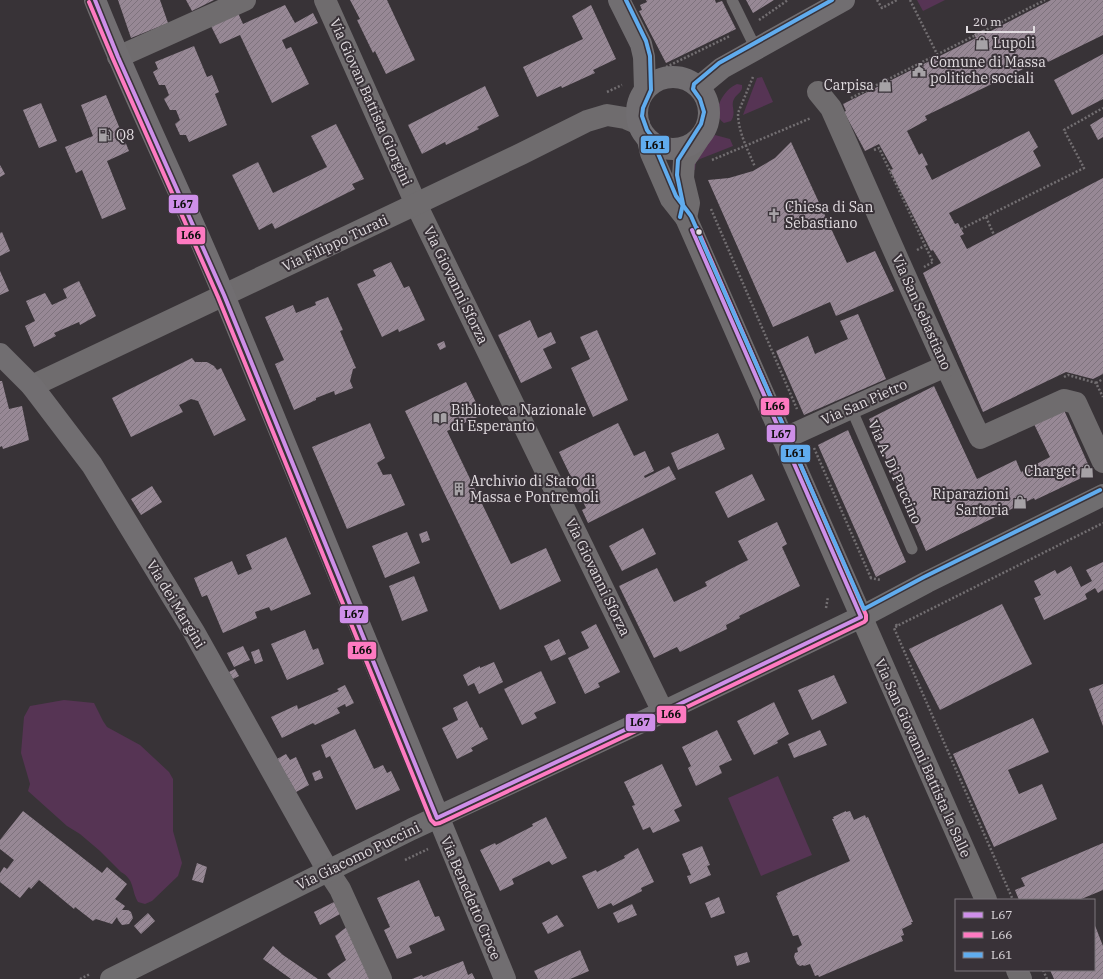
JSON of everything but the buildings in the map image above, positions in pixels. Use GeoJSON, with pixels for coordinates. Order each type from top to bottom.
{"type":"FeatureCollection","features":[{"type":"Feature","properties":{"kind":"main road","name":"Via Giacomo Puccini"},"geometry":{"type":"LineString","coordinates":[[111,979],[437,818],[663,712],[865,625],[927,582],[1103,495]]}},
{"type":"Feature","properties":{"kind":"street","name":"Via Benedetto Croce"},"geometry":{"type":"LineString","coordinates":[[95,0],[118,57],[224,295],[437,818],[505,979]]}},
{"type":"Feature","properties":{"kind":"street"},"geometry":{"type":"LineString","coordinates":[[118,57],[245,0]]}},
{"type":"Feature","properties":{"kind":"street","name":"Via Giovan Battista Giorgini"},"geometry":{"type":"LineString","coordinates":[[325,0],[416,204]]}},
{"type":"Feature","properties":{"kind":"street"},"geometry":{"type":"LineString","coordinates":[[619,0],[641,44],[644,57],[645,90]]}},
{"type":"Feature","properties":{"kind":"street"},"geometry":{"type":"LineString","coordinates":[[699,87],[722,68],[844,0]]}},
{"type":"Feature","properties":{"kind":"street"},"geometry":{"type":"LineString","coordinates":[[677,76],[689,80],[699,87],[705,94],[709,104],[710,114],[708,125],[684,161],[683,178],[689,203],[686,218],[671,199],[650,153],[636,117],[637,106],[645,90],[654,82],[665,77],[677,76]]}},
{"type":"Feature","properties":{"kind":"street","name":"Via San Sebastiano"},"geometry":{"type":"LineString","coordinates":[[825,100],[898,258],[911,291],[980,438],[1064,400],[1076,403],[1103,462]]}},
{"type":"Feature","properties":{"kind":"street","name":"Via Filippo Turati"},"geometry":{"type":"LineString","coordinates":[[32,386],[521,154],[587,121],[607,115],[625,118],[643,132]]}},
{"type":"Feature","properties":{"kind":"street"},"geometry":{"type":"LineString","coordinates":[[643,132],[658,146],[669,149],[680,149],[691,145],[698,140]]}},
{"type":"Feature","properties":{"kind":"street","name":"Via Giovanni Sforza"},"geometry":{"type":"LineString","coordinates":[[416,204],[663,712]]}},
{"type":"Feature","properties":{"kind":"street","name":"Via San Giovanni Battista la Salle"},"geometry":{"type":"LineString","coordinates":[[686,218],[986,899]]}},
{"type":"Feature","properties":{"kind":"street","name":"Via dei Margini"},"geometry":{"type":"LineString","coordinates":[[0,354],[32,386],[92,465],[194,632],[328,871]]}},
{"type":"Feature","properties":{"kind":"street","name":"Via San Pietro"},"geometry":{"type":"LineString","coordinates":[[783,440],[946,366]]}},
{"type":"Feature","properties":{"kind":"street"},"geometry":{"type":"LineString","coordinates":[[328,871],[340,888],[381,979]]}},
{"type":"Feature","properties":{"kind":"lane"},"geometry":{"type":"LineString","coordinates":[[732,0],[746,28],[754,50]]}},
{"type":"Feature","properties":{"kind":"lane","name":"Via A. Di Puccino"},"geometry":{"type":"LineString","coordinates":[[851,408],[912,549]]}},
{"type":"Feature","properties":{"kind":"path"},"geometry":{"type":"LineString","coordinates":[[644,57],[657,50],[665,68],[746,28],[788,0]]}},
{"type":"Feature","properties":{"kind":"path"},"geometry":{"type":"LineString","coordinates":[[877,0],[882,8],[897,0]]}},
{"type":"Feature","properties":{"kind":"path"},"geometry":{"type":"LineString","coordinates":[[910,0],[937,54]]}},
{"type":"Feature","properties":{"kind":"path"},"geometry":{"type":"LineString","coordinates":[[710,161],[747,146],[825,100],[937,54],[1045,0]]}},
{"type":"Feature","properties":{"kind":"path"},"geometry":{"type":"LineString","coordinates":[[754,50],[757,66],[738,113],[740,129],[755,167]]}},
{"type":"Feature","properties":{"kind":"path"},"geometry":{"type":"LineString","coordinates":[[604,93],[624,84]]}},
{"type":"Feature","properties":{"kind":"path"},"geometry":{"type":"LineString","coordinates":[[961,229],[1084,168],[1064,130],[1103,108]]}},
{"type":"Feature","properties":{"kind":"path"},"geometry":{"type":"LineString","coordinates":[[872,151],[879,148],[933,262],[922,267]]}},
{"type":"Feature","properties":{"kind":"path"},"geometry":{"type":"LineString","coordinates":[[986,217],[994,235]]}},
{"type":"Feature","properties":{"kind":"path"},"geometry":{"type":"LineString","coordinates":[[1096,383],[1103,379]]}},
{"type":"Feature","properties":{"kind":"path"},"geometry":{"type":"LineString","coordinates":[[1013,899],[894,628],[1103,523]]}},
{"type":"Feature","properties":{"kind":"path"},"geometry":{"type":"LineString","coordinates":[[865,625],[895,622],[897,626]]}},
{"type":"Feature","properties":{"kind":"shaded area"},"geometry":{"type":"Polygon","coordinates":[[[917,0],[945,0],[923,11],[917,0]]]}},
{"type":"Feature","properties":{"kind":"shaded area"},"geometry":{"type":"Polygon","coordinates":[[[762,77],[773,102],[743,115],[757,78],[762,77]]]}},
{"type":"Feature","properties":{"kind":"shaded area"},"geometry":{"type":"Polygon","coordinates":[[[737,84],[742,85],[742,88],[733,102],[733,118],[731,121],[724,123],[720,119],[718,113],[720,102],[727,91],[737,84]]]}},
{"type":"Feature","properties":{"kind":"shaded area"},"geometry":{"type":"Polygon","coordinates":[[[715,135],[730,139],[733,146],[700,159],[696,162],[695,170],[689,170],[708,142],[715,135]]]}},
{"type":"Feature","properties":{"kind":"shaded area"},"geometry":{"type":"Polygon","coordinates":[[[64,700],[94,703],[107,727],[140,745],[169,772],[173,779],[173,831],[182,863],[178,876],[152,901],[145,904],[138,902],[129,878],[100,851],[80,834],[67,826],[28,791],[30,784],[21,753],[24,717],[30,706],[64,700]]]}},
{"type":"Feature","properties":{"kind":"shaded area"},"geometry":{"type":"Polygon","coordinates":[[[778,776],[812,855],[761,876],[728,798],[778,776]]]}},
{"type":"Feature","properties":{"kind":"transit line","name":"L67"},"geometry":{"type":"LineString","coordinates":[[95,0],[118,57],[224,295],[437,818],[861,617],[692,230]]}},
{"type":"Feature","properties":{"kind":"transit line","name":"L61"},"geometry":{"type":"LineString","coordinates":[[626,0],[646,41],[650,56],[651,90],[643,108],[642,116],[647,130],[653,138],[676,196],[691,216],[864,609],[924,577],[1100,490]]}},
{"type":"Feature","properties":{"kind":"transit line","name":"L61"},"geometry":{"type":"LineString","coordinates":[[680,217],[683,204],[677,175],[678,160],[701,124],[704,112],[700,99],[693,89],[694,84],[719,63],[832,0]]}},
{"type":"Feature","properties":{"kind":"transit line","name":"L66"},"geometry":{"type":"LineString","coordinates":[[89,2],[218,297],[431,820],[435,824],[666,717],[866,620],[866,615],[697,228]]}},
{"type":"Feature","properties":{"kind":"place","name":"Lupoli"},"geometry":{"type":"Point","coordinates":[982,43]}},
{"type":"Feature","properties":{"kind":"place","name":"Comune di Massa politiche sociali"},"geometry":{"type":"Point","coordinates":[919,70]}},
{"type":"Feature","properties":{"kind":"place","name":"Carpisa"},"geometry":{"type":"Point","coordinates":[885,85]}},
{"type":"Feature","properties":{"kind":"place","name":"Q8"},"geometry":{"type":"Point","coordinates":[105,135]}},
{"type":"Feature","properties":{"kind":"place","name":"Chiesa di San Sebastiano"},"geometry":{"type":"Point","coordinates":[774,215]}},
{"type":"Feature","properties":{"kind":"place","name":"Biblioteca Nazionale di Esperanto"},"geometry":{"type":"Point","coordinates":[440,418]}},
{"type":"Feature","properties":{"kind":"place","name":"Charget"},"geometry":{"type":"Point","coordinates":[1087,471]}},
{"type":"Feature","properties":{"kind":"place","name":"Archivio di Stato di Massa e Pontremoli"},"geometry":{"type":"Point","coordinates":[459,489]}},
{"type":"Feature","properties":{"kind":"place","name":"Riparazioni Sartoria"},"geometry":{"type":"Point","coordinates":[1020,502]}}]}
